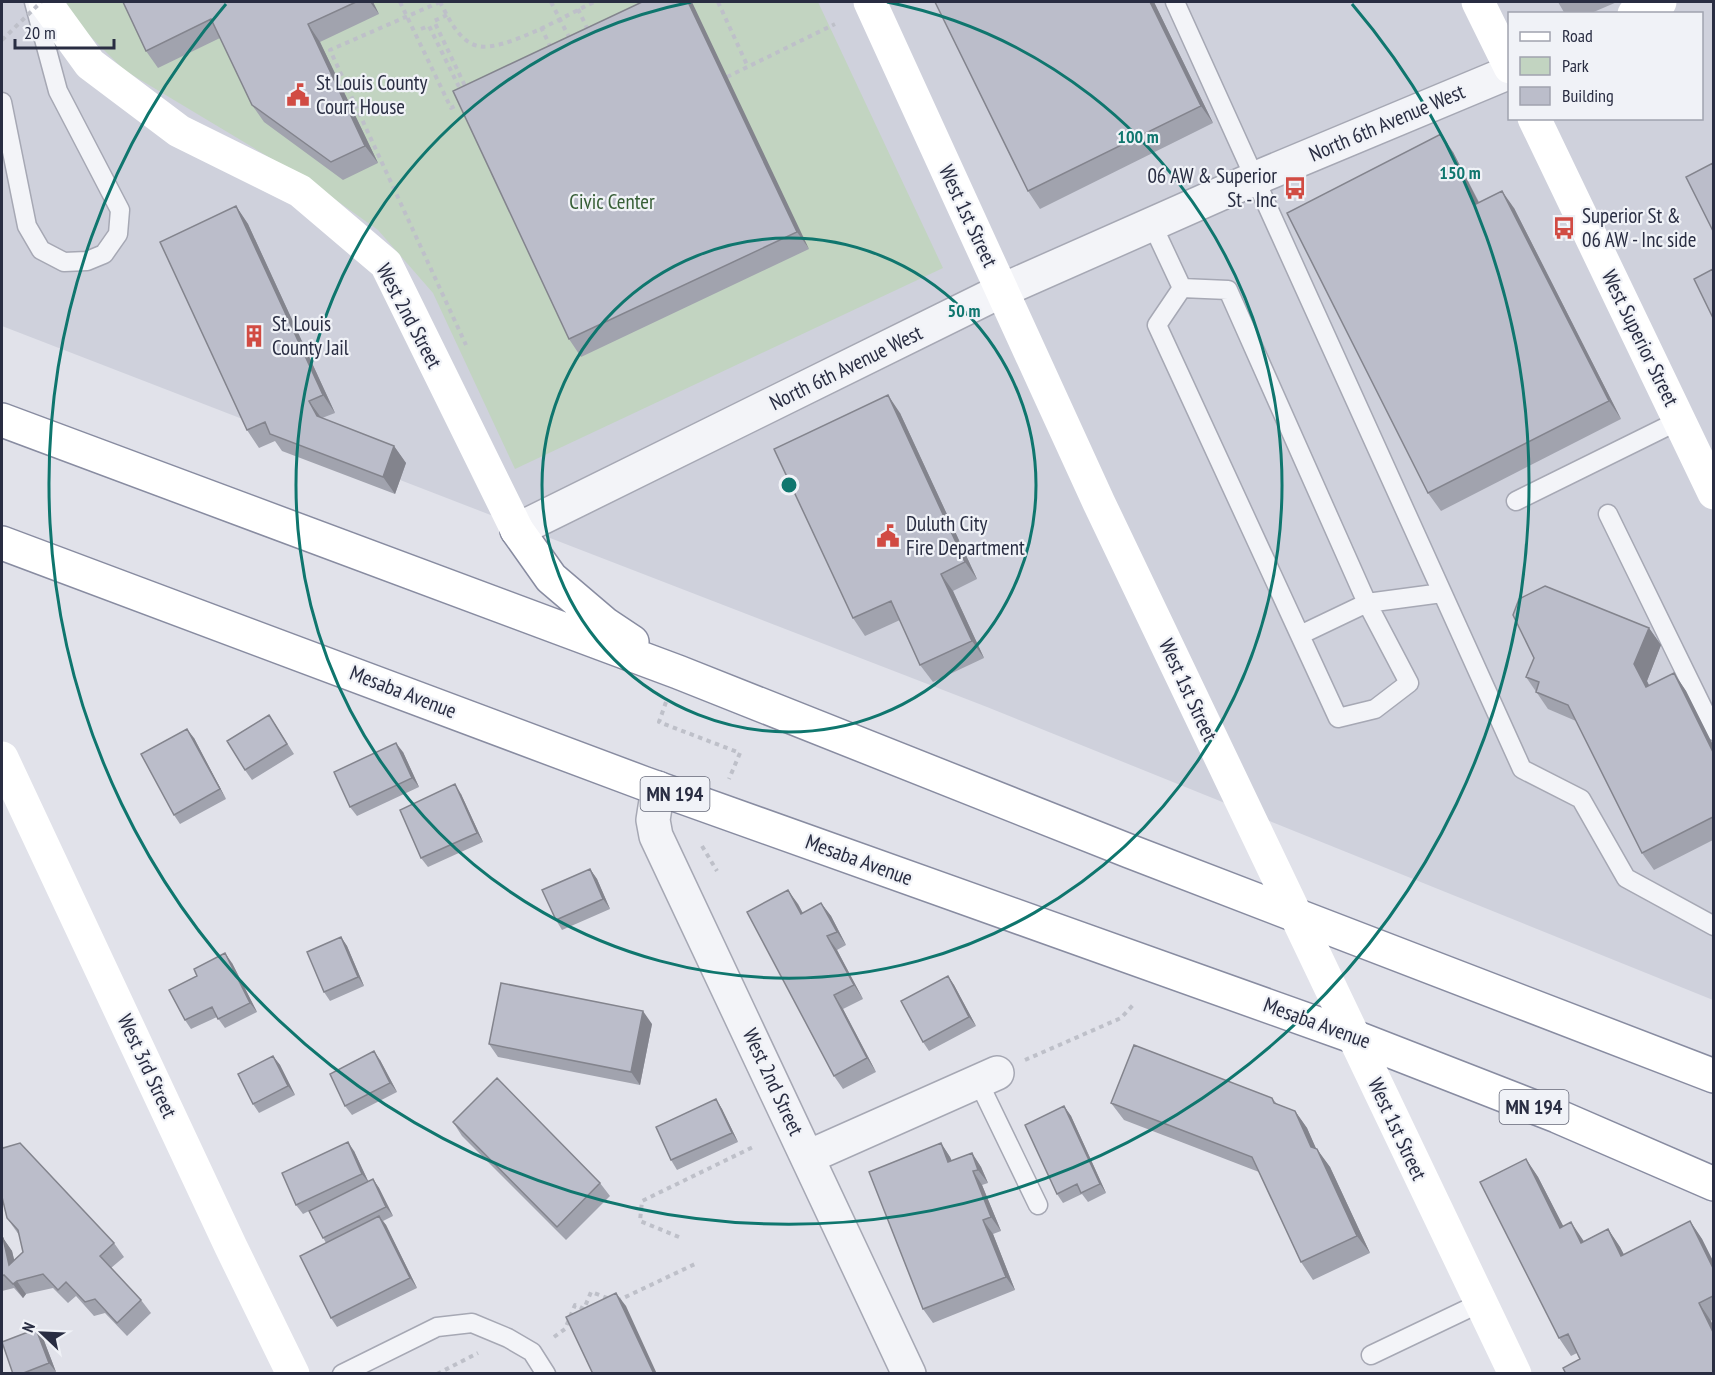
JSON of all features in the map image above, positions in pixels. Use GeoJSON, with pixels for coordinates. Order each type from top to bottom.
{"type":"FeatureCollection","features":[{"type":"Feature","properties":{"kind":"main road","name":"West 2nd Street"},"geometry":{"type":"LineString","coordinates":[[43,2],[90,64],[179,131],[300,191],[387,264],[517,530],[550,578],[605,624],[672,687]]}},
{"type":"Feature","properties":{"kind":"main road","name":"West 1st Street"},"geometry":{"type":"LineString","coordinates":[[870,2],[1099,503],[1515,1374]]}},
{"type":"Feature","properties":{"kind":"main road"},"geometry":{"type":"LineString","coordinates":[[1478,2],[1508,68]]}},
{"type":"Feature","properties":{"kind":"main road"},"geometry":{"type":"LineString","coordinates":[[1638,12],[1659,2]]}},
{"type":"Feature","properties":{"kind":"main road","name":"West Superior Street"},"geometry":{"type":"LineString","coordinates":[[1535,120],[1713,493]]}},
{"type":"Feature","properties":{"kind":"main road"},"geometry":{"type":"LineString","coordinates":[[2,420],[672,687],[1129,851],[1713,1076]]}},
{"type":"Feature","properties":{"kind":"main road","name":"Mesaba Avenue"},"geometry":{"type":"LineString","coordinates":[[2,543],[658,788],[1353,1036],[1557,1116],[1713,1184]]}},
{"type":"Feature","properties":{"kind":"main road","name":"West 3rd Street"},"geometry":{"type":"LineString","coordinates":[[2,758],[231,1247],[293,1374]]}},
{"type":"Feature","properties":{"kind":"street","name":"North 6th Avenue West"},"geometry":{"type":"LineString","coordinates":[[517,530],[1003,290],[1256,178],[1508,70]]}},
{"type":"Feature","properties":{"kind":"street","name":"West 2nd Street"},"geometry":{"type":"LineString","coordinates":[[658,788],[653,820],[656,836],[909,1374]]}},
{"type":"Feature","properties":{"kind":"street"},"geometry":{"type":"LineString","coordinates":[[808,1157],[987,1077]]}},
{"type":"Feature","properties":{"kind":"lane"},"geometry":{"type":"LineString","coordinates":[[2,102],[27,226],[41,250],[64,262],[87,261],[104,254],[118,234],[120,210],[58,90],[34,2]]}},
{"type":"Feature","properties":{"kind":"lane"},"geometry":{"type":"LineString","coordinates":[[1174,2],[1256,178],[1522,769],[1581,799],[1626,878],[1713,926]]}},
{"type":"Feature","properties":{"kind":"lane"},"geometry":{"type":"LineString","coordinates":[[1152,224],[1182,288]]}},
{"type":"Feature","properties":{"kind":"lane"},"geometry":{"type":"LineString","coordinates":[[1182,288],[1228,290],[1367,603],[1409,683],[1375,709],[1338,718],[1157,325],[1182,288]]}},
{"type":"Feature","properties":{"kind":"lane"},"geometry":{"type":"LineString","coordinates":[[1516,501],[1680,420]]}},
{"type":"Feature","properties":{"kind":"lane"},"geometry":{"type":"LineString","coordinates":[[1608,514],[1713,731]]}},
{"type":"Feature","properties":{"kind":"lane"},"geometry":{"type":"LineString","coordinates":[[1300,635],[1367,603],[1442,593]]}},
{"type":"Feature","properties":{"kind":"lane"},"geometry":{"type":"LineString","coordinates":[[987,1077],[1038,1205]]}},
{"type":"Feature","properties":{"kind":"lane"},"geometry":{"type":"LineString","coordinates":[[1371,1355],[1480,1303]]}},
{"type":"Feature","properties":{"kind":"lane"},"geometry":{"type":"LineString","coordinates":[[342,1374],[437,1327],[472,1323],[508,1338],[532,1352],[546,1374]]}},
{"type":"Feature","properties":{"kind":"path"},"geometry":{"type":"LineString","coordinates":[[2,40],[43,2]]}},
{"type":"Feature","properties":{"kind":"path"},"geometry":{"type":"LineString","coordinates":[[400,2],[451,108],[472,98]]}},
{"type":"Feature","properties":{"kind":"path"},"geometry":{"type":"LineString","coordinates":[[468,348],[330,51],[440,2],[458,32],[478,46],[499,46],[594,2]]}},
{"type":"Feature","properties":{"kind":"path"},"geometry":{"type":"LineString","coordinates":[[551,2],[575,48]]}},
{"type":"Feature","properties":{"kind":"path"},"geometry":{"type":"LineString","coordinates":[[718,2],[748,67]]}},
{"type":"Feature","properties":{"kind":"path"},"geometry":{"type":"LineString","coordinates":[[578,9],[593,39]]}},
{"type":"Feature","properties":{"kind":"path"},"geometry":{"type":"LineString","coordinates":[[421,29],[429,26],[461,91],[466,88],[434,21],[447,15]]}},
{"type":"Feature","properties":{"kind":"path"},"geometry":{"type":"LineString","coordinates":[[728,77],[835,24]]}},
{"type":"Feature","properties":{"kind":"path"},"geometry":{"type":"LineString","coordinates":[[541,27],[556,57]]}},
{"type":"Feature","properties":{"kind":"path"},"geometry":{"type":"LineString","coordinates":[[672,687],[659,722],[740,753],[729,780]]}},
{"type":"Feature","properties":{"kind":"path"},"geometry":{"type":"LineString","coordinates":[[702,846],[717,871]]}},
{"type":"Feature","properties":{"kind":"path"},"geometry":{"type":"LineString","coordinates":[[987,1077],[1121,1018],[1133,1005]]}},
{"type":"Feature","properties":{"kind":"path"},"geometry":{"type":"LineString","coordinates":[[679,1237],[640,1221],[642,1201],[753,1147]]}},
{"type":"Feature","properties":{"kind":"path"},"geometry":{"type":"LineString","coordinates":[[565,1329],[575,1305],[584,1309],[591,1292],[617,1301],[695,1264]]}},
{"type":"Feature","properties":{"kind":"path"},"geometry":{"type":"LineString","coordinates":[[437,1374],[469,1358]]}},
{"type":"Feature","properties":{"kind":"shaded area"},"geometry":{"type":"Polygon","coordinates":[[[2,2],[1713,2],[1713,1000],[987,707],[2,326],[2,2]]]}},
{"type":"Feature","properties":{"kind":"green space","name":"Civic Center"},"geometry":{"type":"Polygon","coordinates":[[[66,2],[818,2],[943,268],[515,469],[433,293],[378,230],[312,183],[124,70],[77,23],[66,2]]]}},
{"type":"Feature","properties":{"kind":"building","name":"St Louis County Court House"},"geometry":{"type":"Polygon","coordinates":[[[123,2],[356,2],[308,24],[365,146],[331,162],[252,105],[211,19],[146,51],[123,2]]]}},
{"type":"Feature","properties":{"kind":"building"},"geometry":{"type":"Polygon","coordinates":[[[642,2],[688,2],[797,232],[569,339],[453,91],[642,2]]]}},
{"type":"Feature","properties":{"kind":"building"},"geometry":{"type":"Polygon","coordinates":[[[935,2],[1150,2],[1201,106],[1028,191],[935,2]]]}},
{"type":"Feature","properties":{"kind":"building"},"geometry":{"type":"Polygon","coordinates":[[[1441,134],[1476,204],[1502,191],[1609,401],[1428,493],[1287,213],[1441,134]]]}},
{"type":"Feature","properties":{"kind":"building"},"geometry":{"type":"Polygon","coordinates":[[[1713,163],[1713,231],[1686,177],[1713,163]]]}},
{"type":"Feature","properties":{"kind":"building","name":"St. Louis County Jail"},"geometry":{"type":"Polygon","coordinates":[[[236,206],[323,395],[309,401],[317,416],[394,446],[383,477],[270,434],[265,422],[247,430],[160,242],[236,206]]]}},
{"type":"Feature","properties":{"kind":"building"},"geometry":{"type":"Polygon","coordinates":[[[1713,269],[1713,318],[1694,279],[1713,269]]]}},
{"type":"Feature","properties":{"kind":"building","name":"Duluth City Fire Department"},"geometry":{"type":"Polygon","coordinates":[[[888,395],[965,562],[941,574],[972,641],[920,665],[891,601],[853,618],[774,449],[888,395]]]}},
{"type":"Feature","properties":{"kind":"building"},"geometry":{"type":"Polygon","coordinates":[[[1545,586],[1649,628],[1634,664],[1646,687],[1674,673],[1713,752],[1713,817],[1642,853],[1568,705],[1536,692],[1539,682],[1526,677],[1534,658],[1513,615],[1519,599],[1545,586]]]}},
{"type":"Feature","properties":{"kind":"building"},"geometry":{"type":"Polygon","coordinates":[[[269,715],[287,744],[245,770],[227,741],[269,715]]]}},
{"type":"Feature","properties":{"kind":"building"},"geometry":{"type":"Polygon","coordinates":[[[187,729],[220,789],[174,815],[141,754],[187,729]]]}},
{"type":"Feature","properties":{"kind":"building"},"geometry":{"type":"Polygon","coordinates":[[[396,743],[412,778],[350,807],[334,772],[396,743]]]}},
{"type":"Feature","properties":{"kind":"building"},"geometry":{"type":"Polygon","coordinates":[[[455,784],[477,833],[421,858],[400,810],[455,784]]]}},
{"type":"Feature","properties":{"kind":"building"},"geometry":{"type":"Polygon","coordinates":[[[590,869],[603,899],[556,920],[542,890],[590,869]]]}},
{"type":"Feature","properties":{"kind":"building"},"geometry":{"type":"Polygon","coordinates":[[[788,890],[801,914],[821,903],[837,932],[827,936],[854,985],[834,995],[867,1058],[834,1076],[747,912],[788,890]]]}},
{"type":"Feature","properties":{"kind":"building"},"geometry":{"type":"Polygon","coordinates":[[[341,937],[358,977],[324,992],[307,952],[341,937]]]}},
{"type":"Feature","properties":{"kind":"building"},"geometry":{"type":"Polygon","coordinates":[[[225,953],[250,1003],[218,1019],[212,1007],[185,1020],[169,990],[197,976],[194,969],[225,953]]]}},
{"type":"Feature","properties":{"kind":"building"},"geometry":{"type":"Polygon","coordinates":[[[948,976],[969,1017],[923,1042],[901,1001],[948,976]]]}},
{"type":"Feature","properties":{"kind":"building"},"geometry":{"type":"Polygon","coordinates":[[[501,983],[643,1011],[631,1072],[489,1044],[501,983]]]}},
{"type":"Feature","properties":{"kind":"building"},"geometry":{"type":"Polygon","coordinates":[[[1134,1045],[1272,1098],[1274,1103],[1295,1111],[1311,1147],[1317,1149],[1357,1236],[1301,1262],[1252,1157],[1111,1103],[1134,1045]]]}},
{"type":"Feature","properties":{"kind":"building"},"geometry":{"type":"Polygon","coordinates":[[[374,1051],[390,1083],[345,1106],[330,1074],[374,1051]]]}},
{"type":"Feature","properties":{"kind":"building"},"geometry":{"type":"Polygon","coordinates":[[[273,1056],[288,1086],[253,1104],[238,1074],[273,1056]]]}},
{"type":"Feature","properties":{"kind":"building"},"geometry":{"type":"Polygon","coordinates":[[[497,1078],[600,1183],[557,1227],[453,1122],[497,1078]]]}},
{"type":"Feature","properties":{"kind":"building"},"geometry":{"type":"Polygon","coordinates":[[[716,1099],[732,1133],[671,1160],[656,1127],[716,1099]]]}},
{"type":"Feature","properties":{"kind":"building"},"geometry":{"type":"Polygon","coordinates":[[[1064,1106],[1100,1184],[1081,1193],[1077,1184],[1057,1194],[1025,1125],[1064,1106]]]}},
{"type":"Feature","properties":{"kind":"building"},"geometry":{"type":"Polygon","coordinates":[[[348,1142],[362,1174],[296,1205],[282,1173],[348,1142]]]}},
{"type":"Feature","properties":{"kind":"building"},"geometry":{"type":"Polygon","coordinates":[[[20,1143],[114,1243],[100,1256],[141,1300],[117,1323],[95,1299],[85,1302],[66,1282],[58,1290],[43,1274],[13,1284],[4,1275],[2,1276],[2,1238],[9,1265],[23,1252],[18,1230],[7,1218],[2,1197],[2,1146],[3,1148],[20,1143]]]}},
{"type":"Feature","properties":{"kind":"building"},"geometry":{"type":"Polygon","coordinates":[[[941,1143],[948,1162],[972,1153],[978,1170],[973,1171],[991,1217],[983,1220],[1006,1277],[923,1309],[869,1172],[941,1143]]]}},
{"type":"Feature","properties":{"kind":"building"},"geometry":{"type":"Polygon","coordinates":[[[1526,1159],[1560,1228],[1571,1222],[1581,1243],[1608,1229],[1621,1256],[1690,1221],[1713,1268],[1713,1296],[1699,1303],[1713,1332],[1713,1374],[1566,1374],[1563,1368],[1580,1359],[1568,1334],[1559,1338],[1480,1182],[1526,1159]]]}},
{"type":"Feature","properties":{"kind":"building"},"geometry":{"type":"Polygon","coordinates":[[[373,1179],[386,1207],[323,1238],[309,1211],[373,1179]]]}},
{"type":"Feature","properties":{"kind":"building"},"geometry":{"type":"Polygon","coordinates":[[[379,1216],[410,1278],[331,1318],[300,1256],[379,1216]]]}},
{"type":"Feature","properties":{"kind":"building"},"geometry":{"type":"Polygon","coordinates":[[[616,1293],[654,1374],[593,1374],[566,1317],[616,1293]]]}},
{"type":"Feature","properties":{"kind":"building"},"geometry":{"type":"Polygon","coordinates":[[[36,1329],[49,1363],[21,1374],[13,1374],[2,1342],[36,1329]]]}},
{"type":"Feature","properties":{"kind":"place","name":"St Louis County Court House"},"geometry":{"type":"Point","coordinates":[298,95]}},
{"type":"Feature","properties":{"kind":"place","name":"06 AW & Superior St - Inc"},"geometry":{"type":"Point","coordinates":[1295,188]}},
{"type":"Feature","properties":{"kind":"place","name":"Superior St & 06 AW - Inc side"},"geometry":{"type":"Point","coordinates":[1564,228]}},
{"type":"Feature","properties":{"kind":"place","name":"St. Louis County Jail"},"geometry":{"type":"Point","coordinates":[254,336]}},
{"type":"Feature","properties":{"kind":"place","name":"Duluth City Fire Department"},"geometry":{"type":"Point","coordinates":[888,536]}}]}
